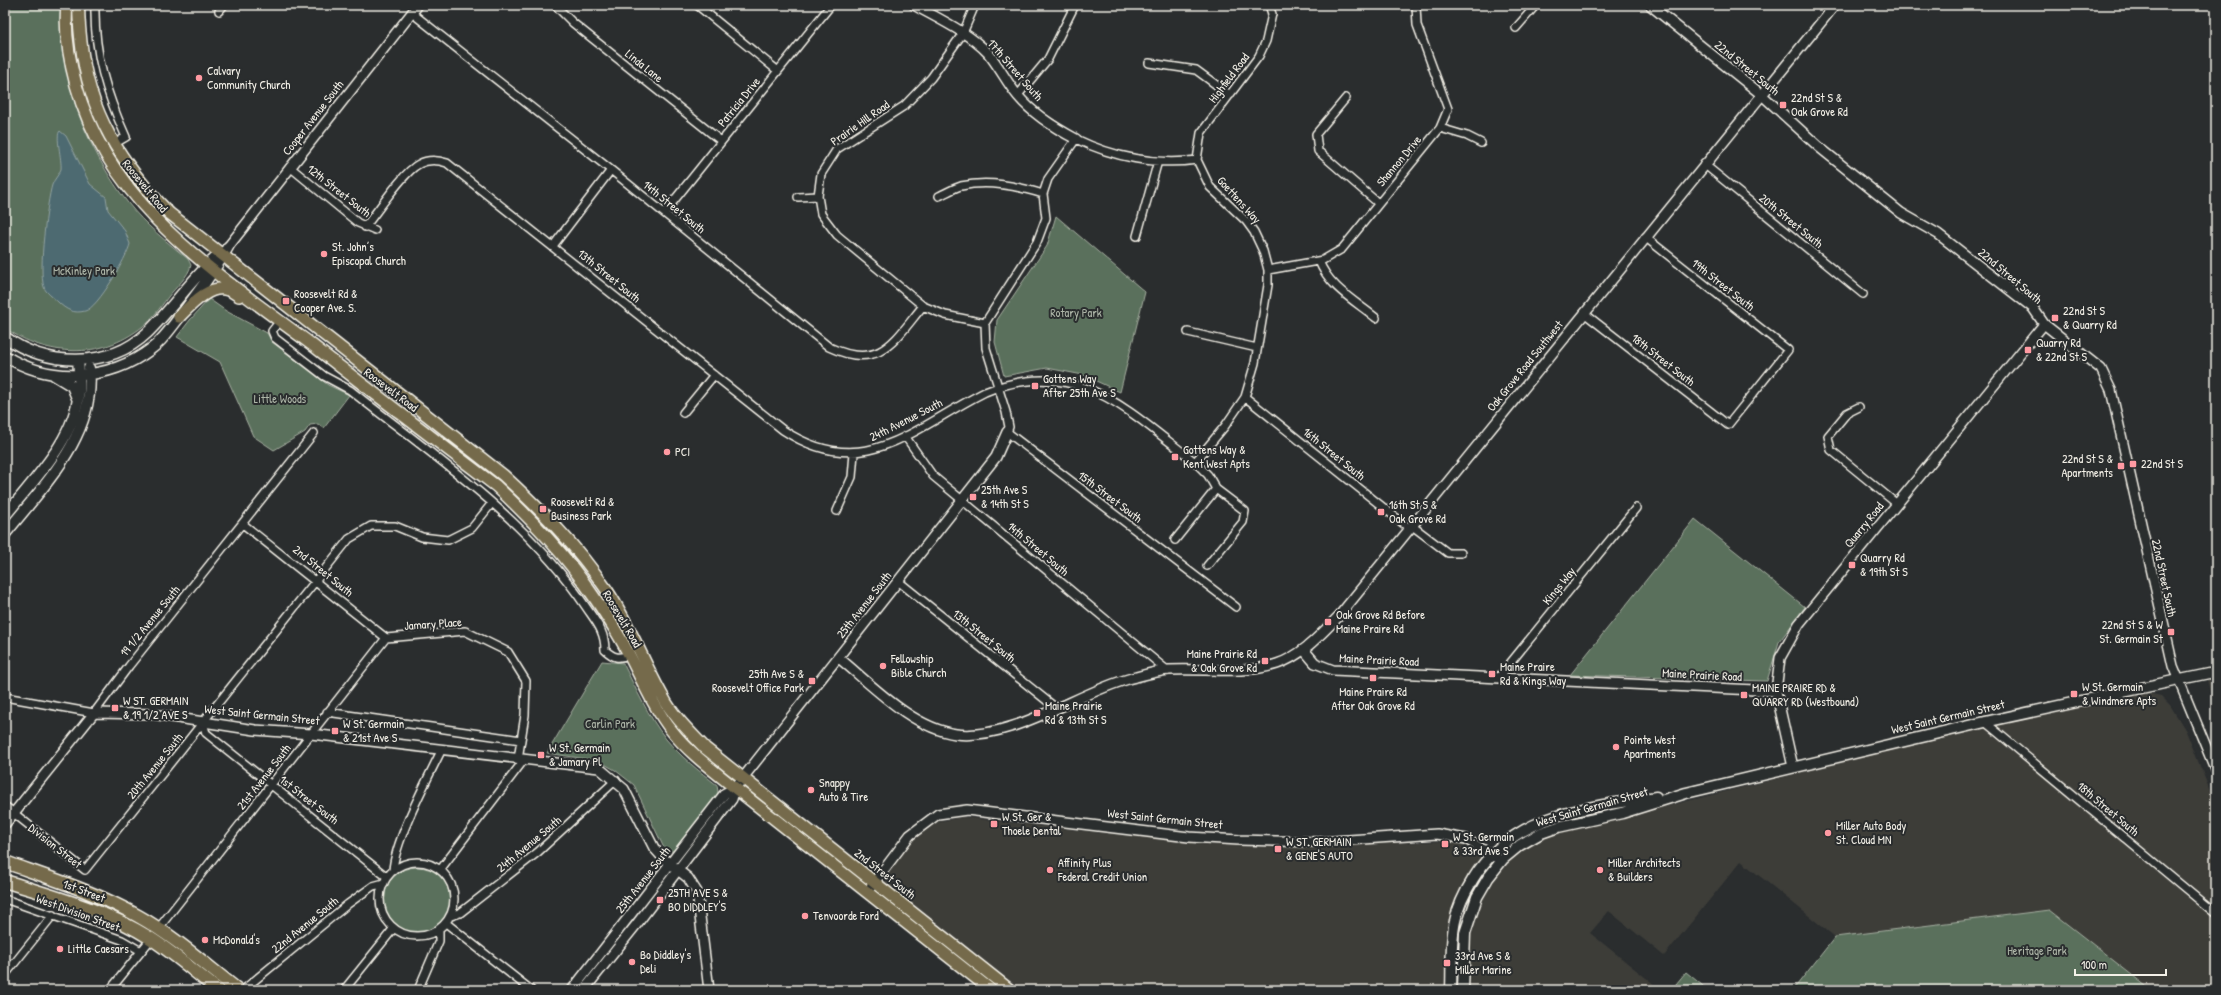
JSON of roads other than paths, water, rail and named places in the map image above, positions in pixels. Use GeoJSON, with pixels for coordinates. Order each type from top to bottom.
{"type":"FeatureCollection","features":[{"type":"Feature","properties":{"kind":"highway","name":"1st Street"},"geometry":{"type":"LineString","coordinates":[[5,862],[92,894],[126,909],[158,929]]}},
{"type":"Feature","properties":{"kind":"highway","name":"1st Street"},"geometry":{"type":"LineString","coordinates":[[5,881],[85,907],[113,918],[151,939]]}},
{"type":"Feature","properties":{"kind":"highway"},"geometry":{"type":"LineString","coordinates":[[158,929],[238,990]]}},
{"type":"Feature","properties":{"kind":"highway"},"geometry":{"type":"LineString","coordinates":[[151,939],[218,990]]}},
{"type":"Feature","properties":{"kind":"main road","name":"Roosevelt Road"},"geometry":{"type":"LineString","coordinates":[[66,5],[69,60],[82,107],[103,153],[132,194],[160,225],[211,267],[496,486],[530,518],[564,556],[590,591],[629,655],[656,710],[673,732],[694,754],[735,788]]}},
{"type":"Feature","properties":{"kind":"main road","name":"Roosevelt Road"},"geometry":{"type":"LineString","coordinates":[[79,5],[83,60],[94,104],[114,144],[143,185],[169,213],[224,252],[503,475],[542,511],[577,549],[607,590],[663,698],[684,727],[705,748],[743,778]]}},
{"type":"Feature","properties":{"kind":"main road","name":"Cooper Avenue South"},"geometry":{"type":"LineString","coordinates":[[83,360],[120,350],[141,338],[224,252]]}},
{"type":"Feature","properties":{"kind":"main road","name":"Cooper Avenue South"},"geometry":{"type":"LineString","coordinates":[[49,373],[79,375],[90,374],[118,368],[140,357],[158,344],[179,317],[211,267]]}},
{"type":"Feature","properties":{"kind":"main road"},"geometry":{"type":"LineString","coordinates":[[179,317],[200,298],[221,289],[227,289],[269,313]]}},
{"type":"Feature","properties":{"kind":"main road"},"geometry":{"type":"LineString","coordinates":[[5,338],[20,347],[40,355],[83,360]]}},
{"type":"Feature","properties":{"kind":"main road"},"geometry":{"type":"LineString","coordinates":[[5,356],[22,365],[49,373],[72,386],[78,399]]}},
{"type":"Feature","properties":{"kind":"main road"},"geometry":{"type":"LineString","coordinates":[[5,534],[61,463],[72,445],[85,412],[90,374],[83,360]]}},
{"type":"Feature","properties":{"kind":"main road"},"geometry":{"type":"LineString","coordinates":[[5,516],[62,442],[73,419],[78,399],[79,375],[83,360]]}},
{"type":"Feature","properties":{"kind":"main road","name":"West Saint Germain Street"},"geometry":{"type":"LineString","coordinates":[[1501,862],[1524,842],[1548,830],[1622,813],[1686,793],[1794,767],[1985,722],[2178,680]]}},
{"type":"Feature","properties":{"kind":"main road","name":"2nd Street South"},"geometry":{"type":"LineString","coordinates":[[743,778],[1010,990]]}},
{"type":"Feature","properties":{"kind":"main road","name":"2nd Street South"},"geometry":{"type":"LineString","coordinates":[[735,788],[992,990]]}},
{"type":"Feature","properties":{"kind":"main road","name":"West Saint Germain Street"},"geometry":{"type":"LineString","coordinates":[[1492,854],[1523,829],[1564,813],[1686,793]]}},
{"type":"Feature","properties":{"kind":"main road"},"geometry":{"type":"LineString","coordinates":[[1451,990],[1453,936],[1459,907],[1476,874],[1492,854]]}},
{"type":"Feature","properties":{"kind":"main road"},"geometry":{"type":"LineString","coordinates":[[1463,990],[1463,954],[1468,919],[1484,883],[1501,862]]}},
{"type":"Feature","properties":{"kind":"street"},"geometry":{"type":"LineString","coordinates":[[95,5],[94,34],[103,76],[126,137],[114,144]]}},
{"type":"Feature","properties":{"kind":"street"},"geometry":{"type":"LineString","coordinates":[[219,11],[224,5]]}},
{"type":"Feature","properties":{"kind":"street","name":"Cooper Avenue South"},"geometry":{"type":"LineString","coordinates":[[224,252],[418,5]]}},
{"type":"Feature","properties":{"kind":"street","name":"Linda Lane"},"geometry":{"type":"LineString","coordinates":[[556,5],[573,23],[721,142]]}},
{"type":"Feature","properties":{"kind":"street"},"geometry":{"type":"LineString","coordinates":[[697,5],[778,71]]}},
{"type":"Feature","properties":{"kind":"street","name":"Patricia Drive"},"geometry":{"type":"LineString","coordinates":[[664,213],[831,5]]}},
{"type":"Feature","properties":{"kind":"street","name":"17th Street South"},"geometry":{"type":"LineString","coordinates":[[914,5],[963,32],[988,53],[1018,95],[1030,108],[1060,130],[1076,139]]}},
{"type":"Feature","properties":{"kind":"street","name":"Prairie Hill Road"},"geometry":{"type":"LineString","coordinates":[[923,306],[837,235],[821,214],[818,196],[821,174],[837,149],[904,106],[931,78],[963,32],[975,5]]}},
{"type":"Feature","properties":{"kind":"street"},"geometry":{"type":"LineString","coordinates":[[1018,95],[1048,59],[1075,5]]}},
{"type":"Feature","properties":{"kind":"street","name":"Highfield Road"},"geometry":{"type":"LineString","coordinates":[[1198,160],[1201,133],[1259,56],[1266,41],[1272,14],[1269,5]]}},
{"type":"Feature","properties":{"kind":"street","name":"Shannon Drive"},"geometry":{"type":"LineString","coordinates":[[1268,270],[1318,261],[1342,249],[1440,128],[1448,109],[1417,25],[1416,5]]}},
{"type":"Feature","properties":{"kind":"street"},"geometry":{"type":"LineString","coordinates":[[1516,28],[1536,5]]}},
{"type":"Feature","properties":{"kind":"street","name":"22nd Street South"},"geometry":{"type":"LineString","coordinates":[[1650,5],[1762,95],[1819,147],[1901,213],[1938,234],[2033,308],[2044,324],[2101,369],[2111,390],[2164,631],[2178,680],[2216,770]]}},
{"type":"Feature","properties":{"kind":"street","name":"Oak Grove Road Southwest"},"geometry":{"type":"LineString","coordinates":[[1304,650],[1339,616],[1410,526],[1835,5]]}},
{"type":"Feature","properties":{"kind":"street","name":"14th Street South"},"geometry":{"type":"LineString","coordinates":[[412,13],[611,170],[829,347],[848,355],[868,356],[889,346],[923,306]]}},
{"type":"Feature","properties":{"kind":"street"},"geometry":{"type":"LineString","coordinates":[[1150,63],[1196,70],[1230,95]]}},
{"type":"Feature","properties":{"kind":"street"},"geometry":{"type":"LineString","coordinates":[[1346,98],[1316,134],[1318,151],[1378,203]]}},
{"type":"Feature","properties":{"kind":"street"},"geometry":{"type":"LineString","coordinates":[[1440,128],[1467,136],[1481,143]]}},
{"type":"Feature","properties":{"kind":"street"},"geometry":{"type":"LineString","coordinates":[[1007,432],[1007,420],[999,386],[986,348],[985,322],[1037,242],[1046,218],[1043,194],[1048,179],[1076,139],[1112,153],[1158,161],[1176,163],[1198,160]]}},
{"type":"Feature","properties":{"kind":"street","name":"13th Street South"},"geometry":{"type":"LineString","coordinates":[[366,227],[409,172],[419,164],[438,160],[447,162],[714,375],[801,441],[831,452],[854,453]]}},
{"type":"Feature","properties":{"kind":"street","name":"Goettens Way"},"geometry":{"type":"LineString","coordinates":[[1194,462],[1224,426],[1245,397],[1250,382],[1257,348],[1268,285],[1268,270],[1263,251],[1254,232],[1246,221],[1210,187],[1198,160]]}},
{"type":"Feature","properties":{"kind":"street"},"geometry":{"type":"LineString","coordinates":[[1137,236],[1158,161]]}},
{"type":"Feature","properties":{"kind":"street","name":"20th Street South"},"geometry":{"type":"LineString","coordinates":[[1704,164],[1863,294]]}},
{"type":"Feature","properties":{"kind":"street","name":"12th Street South"},"geometry":{"type":"LineString","coordinates":[[290,167],[366,227],[375,230]]}},
{"type":"Feature","properties":{"kind":"street"},"geometry":{"type":"LineString","coordinates":[[553,246],[611,170]]}},
{"type":"Feature","properties":{"kind":"street"},"geometry":{"type":"LineString","coordinates":[[939,196],[960,186],[987,184],[1015,186],[1043,194]]}},
{"type":"Feature","properties":{"kind":"street"},"geometry":{"type":"LineString","coordinates":[[798,197],[818,196]]}},
{"type":"Feature","properties":{"kind":"street","name":"19th Street South"},"geometry":{"type":"LineString","coordinates":[[1645,237],[1788,350],[1728,425]]}},
{"type":"Feature","properties":{"kind":"street"},"geometry":{"type":"LineString","coordinates":[[1318,261],[1324,273],[1334,285],[1376,318]]}},
{"type":"Feature","properties":{"kind":"street"},"geometry":{"type":"LineString","coordinates":[[923,306],[945,315],[985,322]]}},
{"type":"Feature","properties":{"kind":"street","name":"18th Street South"},"geometry":{"type":"LineString","coordinates":[[1584,313],[1728,425]]}},
{"type":"Feature","properties":{"kind":"street"},"geometry":{"type":"LineString","coordinates":[[280,321],[272,331],[274,338],[324,376],[350,390],[492,503],[533,540],[570,584],[605,636],[605,650],[613,657],[620,658],[629,655]]}},
{"type":"Feature","properties":{"kind":"street","name":"Quarry Road"},"geometry":{"type":"LineString","coordinates":[[1794,767],[1776,691],[1780,658],[1799,624],[2044,324]]}},
{"type":"Feature","properties":{"kind":"street"},"geometry":{"type":"LineString","coordinates":[[1188,332],[1257,348]]}},
{"type":"Feature","properties":{"kind":"street"},"geometry":{"type":"LineString","coordinates":[[682,413],[714,375]]}},
{"type":"Feature","properties":{"kind":"street"},"geometry":{"type":"LineString","coordinates":[[999,386],[1043,380],[1080,385],[1111,398],[1194,462],[1208,475],[1216,489],[1244,511],[1245,516],[1243,522],[1208,566]]}},
{"type":"Feature","properties":{"kind":"street","name":"24th Avenue South"},"geometry":{"type":"LineString","coordinates":[[854,453],[871,450],[905,436],[969,400],[999,386]]}},
{"type":"Feature","properties":{"kind":"street","name":"16th Street South"},"geometry":{"type":"LineString","coordinates":[[1245,397],[1410,526],[1448,553],[1461,552]]}},
{"type":"Feature","properties":{"kind":"street"},"geometry":{"type":"LineString","coordinates":[[1859,407],[1847,413],[1828,436],[1831,450],[1897,504]]}},
{"type":"Feature","properties":{"kind":"street","name":"25th Avenue South"},"geometry":{"type":"LineString","coordinates":[[584,990],[678,871],[732,798],[735,788],[996,457],[1007,432]]}},
{"type":"Feature","properties":{"kind":"street","name":"15th Street South"},"geometry":{"type":"LineString","coordinates":[[1007,432],[1236,608]]}},
{"type":"Feature","properties":{"kind":"street","name":"19 1/2 Avenue South"},"geometry":{"type":"LineString","coordinates":[[5,824],[314,433]]}},
{"type":"Feature","properties":{"kind":"street","name":"14th Street South"},"geometry":{"type":"LineString","coordinates":[[905,436],[933,476],[1168,670]]}},
{"type":"Feature","properties":{"kind":"street"},"geometry":{"type":"LineString","coordinates":[[837,511],[852,477],[854,453]]}},
{"type":"Feature","properties":{"kind":"street"},"geometry":{"type":"LineString","coordinates":[[1175,540],[1216,489]]}},
{"type":"Feature","properties":{"kind":"street","name":"20th Avenue South"},"geometry":{"type":"LineString","coordinates":[[86,870],[314,581],[349,539],[371,526],[395,526],[422,536],[448,540],[472,528],[492,503]]}},
{"type":"Feature","properties":{"kind":"street","name":"Kings Way"},"geometry":{"type":"LineString","coordinates":[[1499,677],[1636,508]]}},
{"type":"Feature","properties":{"kind":"street","name":"2nd Street South"},"geometry":{"type":"LineString","coordinates":[[243,524],[386,638]]}},
{"type":"Feature","properties":{"kind":"street","name":"13th Street South"},"geometry":{"type":"LineString","coordinates":[[898,581],[1056,708]]}},
{"type":"Feature","properties":{"kind":"street","name":"Jamary Place"},"geometry":{"type":"LineString","coordinates":[[386,638],[465,631],[508,652],[526,681],[525,715],[521,740],[521,760],[440,870]]}},
{"type":"Feature","properties":{"kind":"street","name":"21st Avenue South"},"geometry":{"type":"LineString","coordinates":[[158,929],[386,638]]}},
{"type":"Feature","properties":{"kind":"street"},"geometry":{"type":"LineString","coordinates":[[839,658],[910,716],[933,727],[957,734],[964,734],[1000,731],[1135,677],[1168,670],[1252,669],[1278,664],[1304,650]]}},
{"type":"Feature","properties":{"kind":"street","name":"Maine Prairie Road"},"geometry":{"type":"LineString","coordinates":[[1304,650],[1315,663],[1333,670],[1776,691]]}},
{"type":"Feature","properties":{"kind":"street","name":"West Saint Germain Street"},"geometry":{"type":"LineString","coordinates":[[2178,680],[2216,672]]}},
{"type":"Feature","properties":{"kind":"street","name":"West Saint Germain Street"},"geometry":{"type":"LineString","coordinates":[[5,696],[94,713],[152,714],[255,730],[312,734],[521,760],[599,768],[616,780],[630,798],[654,848],[678,871]]}},
{"type":"Feature","properties":{"kind":"street","name":"West Saint Germain Street"},"geometry":{"type":"LineString","coordinates":[[327,712],[521,740]]}},
{"type":"Feature","properties":{"kind":"street","name":"18th Street South"},"geometry":{"type":"LineString","coordinates":[[1985,722],[2216,914]]}},
{"type":"Feature","properties":{"kind":"street","name":"1st Street South"},"geometry":{"type":"LineString","coordinates":[[203,723],[206,733],[272,785],[385,880]]}},
{"type":"Feature","properties":{"kind":"street"},"geometry":{"type":"LineString","coordinates":[[393,871],[393,861],[404,832],[442,750]]}},
{"type":"Feature","properties":{"kind":"street","name":"24th Avenue South"},"geometry":{"type":"LineString","coordinates":[[451,916],[460,913],[538,852],[616,780]]}},
{"type":"Feature","properties":{"kind":"street","name":"25th Avenue South"},"geometry":{"type":"LineString","coordinates":[[572,990],[725,793],[735,788]]}},
{"type":"Feature","properties":{"kind":"street","name":"Division Street"},"geometry":{"type":"LineString","coordinates":[[5,806],[86,870]]}},
{"type":"Feature","properties":{"kind":"street","name":"West Saint Germain Street"},"geometry":{"type":"LineString","coordinates":[[867,892],[910,834],[938,814],[967,810],[1189,837],[1239,840],[1319,842],[1437,834],[1466,839],[1492,854],[1501,862]]}},
{"type":"Feature","properties":{"kind":"street"},"geometry":{"type":"LineString","coordinates":[[416,862],[429,864],[440,870],[449,879],[454,891],[454,903],[451,916],[446,923],[439,930],[428,935],[416,936],[404,934],[394,928],[386,919],[381,907],[380,895],[385,880],[393,871],[404,864],[416,862]]}},
{"type":"Feature","properties":{"kind":"street"},"geometry":{"type":"LineString","coordinates":[[678,871],[688,878],[697,892],[709,990]]}},
{"type":"Feature","properties":{"kind":"street","name":"22nd Avenue South"},"geometry":{"type":"LineString","coordinates":[[243,990],[348,904],[385,880]]}},
{"type":"Feature","properties":{"kind":"street","name":"West Division Street"},"geometry":{"type":"LineString","coordinates":[[5,899],[126,942],[141,951]]}},
{"type":"Feature","properties":{"kind":"street"},"geometry":{"type":"LineString","coordinates":[[5,975],[53,915]]}},
{"type":"Feature","properties":{"kind":"street"},"geometry":{"type":"LineString","coordinates":[[446,923],[531,990]]}},
{"type":"Feature","properties":{"kind":"street"},"geometry":{"type":"LineString","coordinates":[[344,990],[394,928]]}},
{"type":"Feature","properties":{"kind":"street"},"geometry":{"type":"LineString","coordinates":[[418,990],[439,941],[439,930]]}},
{"type":"Feature","properties":{"kind":"street"},"geometry":{"type":"LineString","coordinates":[[110,990],[151,939]]}},
{"type":"Feature","properties":{"kind":"water"},"geometry":{"type":"Polygon","coordinates":[[[60,131],[66,136],[90,184],[106,197],[108,210],[125,231],[130,244],[124,260],[104,292],[91,308],[81,312],[70,311],[61,305],[46,291],[42,279],[44,236],[48,206],[52,185],[61,169],[58,142],[60,131]]]}},
{"type":"Feature","properties":{"kind":"place","name":"Calvary Community Church"},"geometry":{"type":"Point","coordinates":[199,78]}},
{"type":"Feature","properties":{"kind":"place","name":"22nd St S & Oak Grove Rd"},"geometry":{"type":"Point","coordinates":[1783,105]}},
{"type":"Feature","properties":{"kind":"place","name":"St. John’s Episcopal Church"},"geometry":{"type":"Point","coordinates":[324,254]}},
{"type":"Feature","properties":{"kind":"place","name":"Roosevelt Rd & Cooper Ave. S."},"geometry":{"type":"Point","coordinates":[286,301]}},
{"type":"Feature","properties":{"kind":"place","name":"22nd St S & Quarry Rd"},"geometry":{"type":"Point","coordinates":[2055,318]}},
{"type":"Feature","properties":{"kind":"place","name":"Quarry Rd & 22nd St S"},"geometry":{"type":"Point","coordinates":[2028,350]}},
{"type":"Feature","properties":{"kind":"place","name":"Gottens Way After 25th Ave S"},"geometry":{"type":"Point","coordinates":[1035,386]}},
{"type":"Feature","properties":{"kind":"place","name":"PCI"},"geometry":{"type":"Point","coordinates":[667,452]}},
{"type":"Feature","properties":{"kind":"place","name":"Gottens Way & Kent West Apts"},"geometry":{"type":"Point","coordinates":[1175,457]}},
{"type":"Feature","properties":{"kind":"place","name":"22nd St S"},"geometry":{"type":"Point","coordinates":[2133,464]}},
{"type":"Feature","properties":{"kind":"place","name":"22nd St S & Apartments"},"geometry":{"type":"Point","coordinates":[2121,466]}},
{"type":"Feature","properties":{"kind":"place","name":"25th Ave S & 14th St S"},"geometry":{"type":"Point","coordinates":[973,497]}},
{"type":"Feature","properties":{"kind":"place","name":"Roosevelt Rd & Business Park"},"geometry":{"type":"Point","coordinates":[543,509]}},
{"type":"Feature","properties":{"kind":"place","name":"16th St S & Oak Grove Rd"},"geometry":{"type":"Point","coordinates":[1381,512]}},
{"type":"Feature","properties":{"kind":"place","name":"Quarry Rd & 19th St S"},"geometry":{"type":"Point","coordinates":[1852,565]}},
{"type":"Feature","properties":{"kind":"place","name":"Oak Grove Rd Before Maine Praire Rd"},"geometry":{"type":"Point","coordinates":[1328,622]}},
{"type":"Feature","properties":{"kind":"place","name":"22nd St S & W St. Germain St"},"geometry":{"type":"Point","coordinates":[2171,632]}},
{"type":"Feature","properties":{"kind":"place","name":"Maine Prairie Rd & Oak Grove Rd"},"geometry":{"type":"Point","coordinates":[1265,661]}},
{"type":"Feature","properties":{"kind":"place","name":"Fellowship Bible Church"},"geometry":{"type":"Point","coordinates":[883,666]}},
{"type":"Feature","properties":{"kind":"place","name":"Maine Praire Rd & Kings Way"},"geometry":{"type":"Point","coordinates":[1492,674]}},
{"type":"Feature","properties":{"kind":"place","name":"Maine Praire Rd After Oak Grove Rd"},"geometry":{"type":"Point","coordinates":[1373,678]}},
{"type":"Feature","properties":{"kind":"place","name":"25th Ave S & Roosevelt Office Park"},"geometry":{"type":"Point","coordinates":[812,681]}},
{"type":"Feature","properties":{"kind":"place","name":"W St. Germain & Windmere Apts"},"geometry":{"type":"Point","coordinates":[2074,694]}},
{"type":"Feature","properties":{"kind":"place","name":"MAINE PRAIRE RD & QUARRY RD (Westbound)"},"geometry":{"type":"Point","coordinates":[1744,695]}},
{"type":"Feature","properties":{"kind":"place","name":"W ST. GERMAIN & 19 1/2 AVE S"},"geometry":{"type":"Point","coordinates":[115,708]}},
{"type":"Feature","properties":{"kind":"place","name":"Maine Prairie Rd & 13th St S"},"geometry":{"type":"Point","coordinates":[1037,713]}},
{"type":"Feature","properties":{"kind":"place","name":"W St. Germain & 21st Ave S"},"geometry":{"type":"Point","coordinates":[335,731]}},
{"type":"Feature","properties":{"kind":"place","name":"Pointe West Apartments"},"geometry":{"type":"Point","coordinates":[1616,747]}},
{"type":"Feature","properties":{"kind":"place","name":"W St. Germain & Jamary Pl"},"geometry":{"type":"Point","coordinates":[541,755]}},
{"type":"Feature","properties":{"kind":"place","name":"Snappy Auto & Tire"},"geometry":{"type":"Point","coordinates":[811,790]}},
{"type":"Feature","properties":{"kind":"place","name":"W St. Ger & Thoele Dental"},"geometry":{"type":"Point","coordinates":[994,824]}},
{"type":"Feature","properties":{"kind":"place","name":"Miller Auto Body St. Cloud MN"},"geometry":{"type":"Point","coordinates":[1828,833]}},
{"type":"Feature","properties":{"kind":"place","name":"W St. Germain & 33rd Ave S"},"geometry":{"type":"Point","coordinates":[1445,844]}},
{"type":"Feature","properties":{"kind":"place","name":"W ST. GERMAIN & GENE'S AUTO"},"geometry":{"type":"Point","coordinates":[1278,849]}},
{"type":"Feature","properties":{"kind":"place","name":"Affinity Plus Federal Credit Union"},"geometry":{"type":"Point","coordinates":[1050,870]}},
{"type":"Feature","properties":{"kind":"place","name":"Miller Architects & Builders"},"geometry":{"type":"Point","coordinates":[1600,870]}},
{"type":"Feature","properties":{"kind":"place","name":"25TH AVE S & BO DIDDLEY'S"},"geometry":{"type":"Point","coordinates":[660,900]}},
{"type":"Feature","properties":{"kind":"place","name":"Tenvoorde Ford"},"geometry":{"type":"Point","coordinates":[805,916]}},
{"type":"Feature","properties":{"kind":"place","name":"McDonald's"},"geometry":{"type":"Point","coordinates":[205,940]}},
{"type":"Feature","properties":{"kind":"place","name":"Little Caesars"},"geometry":{"type":"Point","coordinates":[60,949]}},
{"type":"Feature","properties":{"kind":"place","name":"Bo Diddley's Deli"},"geometry":{"type":"Point","coordinates":[632,962]}},
{"type":"Feature","properties":{"kind":"place","name":"33rd Ave S & Miller Marine"},"geometry":{"type":"Point","coordinates":[1447,963]}},
{"type":"Feature","properties":{"kind":"park label","name":"McKinley Park"},"geometry":{"type":"Point","coordinates":[84,271]}},
{"type":"Feature","properties":{"kind":"park label","name":"Rotary Park"},"geometry":{"type":"Point","coordinates":[1076,313]}},
{"type":"Feature","properties":{"kind":"park label","name":"Little Woods"},"geometry":{"type":"Point","coordinates":[280,399]}},
{"type":"Feature","properties":{"kind":"park label","name":"Carlin Park"},"geometry":{"type":"Point","coordinates":[610,724]}},
{"type":"Feature","properties":{"kind":"park label","name":"Heritage Park"},"geometry":{"type":"Point","coordinates":[2037,951]}}]}
